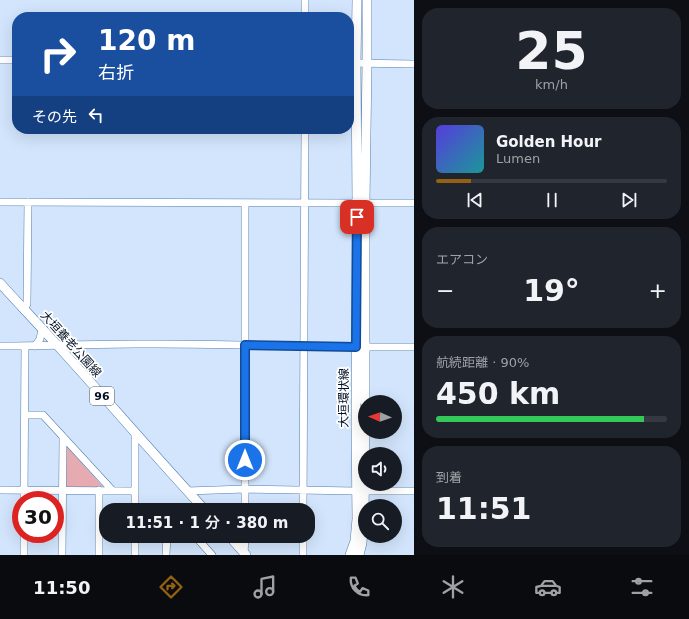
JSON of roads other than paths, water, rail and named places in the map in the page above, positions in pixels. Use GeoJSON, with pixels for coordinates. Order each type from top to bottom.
{"type":"FeatureCollection","features":[{"type":"Feature","properties":{"kind":"main road","name":"大垣環状線"},"geometry":{"type":"LineString","coordinates":[[354,47],[357,0]]}},
{"type":"Feature","properties":{"kind":"main road","name":"大垣環状線"},"geometry":{"type":"LineString","coordinates":[[360,447],[361,203],[367,63],[367,0]]}},
{"type":"Feature","properties":{"kind":"main road","name":"大垣環状線"},"geometry":{"type":"LineString","coordinates":[[354,80],[361,203]]}},
{"type":"Feature","properties":{"kind":"main road","name":"大垣養老公園線"},"geometry":{"type":"LineString","coordinates":[[0,283],[198,503]]}},
{"type":"Feature","properties":{"kind":"main road","name":"大垣環状線"},"geometry":{"type":"LineString","coordinates":[[361,347],[364,395]]}},
{"type":"Feature","properties":{"kind":"main road","name":"大垣環状線"},"geometry":{"type":"LineString","coordinates":[[350,555],[355,541],[360,491]]}},
{"type":"Feature","properties":{"kind":"main road","name":"大垣環状線"},"geometry":{"type":"LineString","coordinates":[[359,555],[362,543],[364,519],[360,491]]}},
{"type":"Feature","properties":{"kind":"main road"},"geometry":{"type":"LineString","coordinates":[[235,543],[245,554]]}},
{"type":"Feature","properties":{"kind":"street"},"geometry":{"type":"LineString","coordinates":[[305,0],[305,12]]}},
{"type":"Feature","properties":{"kind":"street"},"geometry":{"type":"LineString","coordinates":[[0,60],[12,60]]}},
{"type":"Feature","properties":{"kind":"street"},"geometry":{"type":"LineString","coordinates":[[354,63],[414,64]]}},
{"type":"Feature","properties":{"kind":"street"},"geometry":{"type":"LineString","coordinates":[[303,503],[305,134]]}},
{"type":"Feature","properties":{"kind":"street"},"geometry":{"type":"LineString","coordinates":[[0,202],[414,203]]}},
{"type":"Feature","properties":{"kind":"street"},"geometry":{"type":"LineString","coordinates":[[24,310],[27,304],[28,202]]}},
{"type":"Feature","properties":{"kind":"street"},"geometry":{"type":"LineString","coordinates":[[245,202],[245,503]]}},
{"type":"Feature","properties":{"kind":"street"},"geometry":{"type":"LineString","coordinates":[[34,346],[40,339],[42,329]]}},
{"type":"Feature","properties":{"kind":"street"},"geometry":{"type":"LineString","coordinates":[[0,346],[136,344],[414,347]]}},
{"type":"Feature","properties":{"kind":"street"},"geometry":{"type":"LineString","coordinates":[[24,490],[25,346]]}},
{"type":"Feature","properties":{"kind":"street"},"geometry":{"type":"LineString","coordinates":[[25,415],[43,415],[112,490]]}},
{"type":"Feature","properties":{"kind":"street"},"geometry":{"type":"LineString","coordinates":[[135,434],[135,503]]}},
{"type":"Feature","properties":{"kind":"street"},"geometry":{"type":"LineString","coordinates":[[62,437],[62,555]]}},
{"type":"Feature","properties":{"kind":"street"},"geometry":{"type":"LineString","coordinates":[[187,491],[245,489],[358,491]]}},
{"type":"Feature","properties":{"kind":"street"},"geometry":{"type":"LineString","coordinates":[[0,490],[135,491]]}},
{"type":"Feature","properties":{"kind":"street"},"geometry":{"type":"LineString","coordinates":[[99,490],[99,555]]}},
{"type":"Feature","properties":{"kind":"street"},"geometry":{"type":"LineString","coordinates":[[402,491],[414,491]]}},
{"type":"Feature","properties":{"kind":"street"},"geometry":{"type":"LineString","coordinates":[[24,543],[24,555]]}},
{"type":"Feature","properties":{"kind":"street"},"geometry":{"type":"LineString","coordinates":[[135,543],[135,555]]}},
{"type":"Feature","properties":{"kind":"street"},"geometry":{"type":"LineString","coordinates":[[166,555],[167,543]]}},
{"type":"Feature","properties":{"kind":"street"},"geometry":{"type":"LineString","coordinates":[[201,543],[212,555]]}},
{"type":"Feature","properties":{"kind":"street"},"geometry":{"type":"LineString","coordinates":[[244,543],[245,554]]}},
{"type":"Feature","properties":{"kind":"street"},"geometry":{"type":"LineString","coordinates":[[303,543],[303,555]]}}]}
